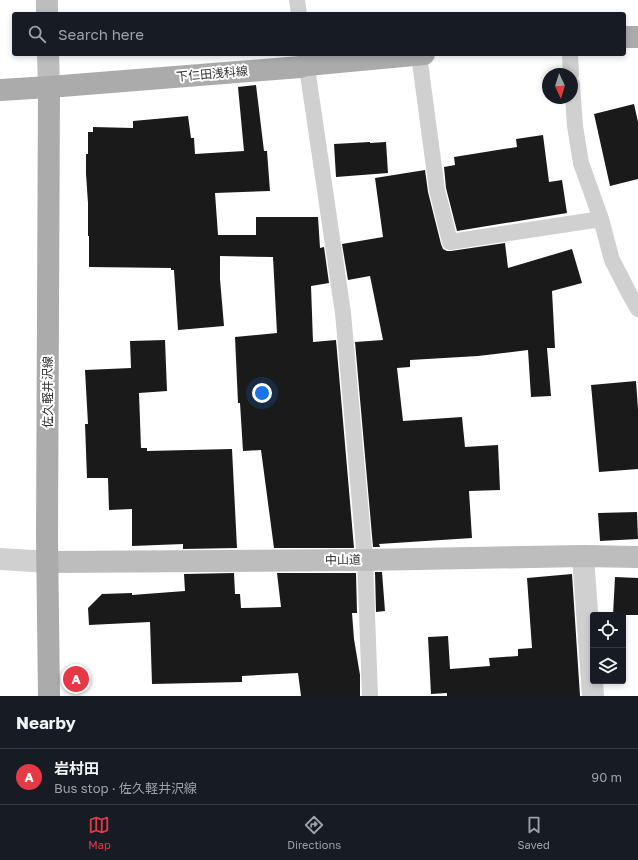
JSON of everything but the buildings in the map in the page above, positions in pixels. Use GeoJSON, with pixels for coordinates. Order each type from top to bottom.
{"type":"FeatureCollection","features":[{"type":"Feature","properties":{"kind":"main road"},"geometry":{"type":"LineString","coordinates":[[626,37],[638,37]]}},
{"type":"Feature","properties":{"kind":"main road","name":"下仁田浅科線"},"geometry":{"type":"LineString","coordinates":[[0,90],[300,67],[306,59],[375,56]]}},
{"type":"Feature","properties":{"kind":"main road","name":"佐久軽井沢線"},"geometry":{"type":"LineString","coordinates":[[49,87],[49,696]]}},
{"type":"Feature","properties":{"kind":"street"},"geometry":{"type":"LineString","coordinates":[[47,0],[47,12]]}},
{"type":"Feature","properties":{"kind":"street"},"geometry":{"type":"LineString","coordinates":[[48,56],[49,87]]}},
{"type":"Feature","properties":{"kind":"street"},"geometry":{"type":"LineString","coordinates":[[583,556],[593,696]]}},
{"type":"Feature","properties":{"kind":"street","name":"中山道"},"geometry":{"type":"LineString","coordinates":[[48,562],[365,560],[583,556],[638,557]]}},
{"type":"Feature","properties":{"kind":"street"},"geometry":{"type":"LineString","coordinates":[[0,559],[48,562]]}},
{"type":"Feature","properties":{"kind":"lane"},"geometry":{"type":"LineString","coordinates":[[297,0],[299,12]]}},
{"type":"Feature","properties":{"kind":"lane"},"geometry":{"type":"LineString","coordinates":[[421,56],[437,190],[450,242],[601,220]]}},
{"type":"Feature","properties":{"kind":"lane"},"geometry":{"type":"LineString","coordinates":[[570,56],[571,68]]}},
{"type":"Feature","properties":{"kind":"lane"},"geometry":{"type":"LineString","coordinates":[[306,59],[343,313],[365,560],[370,696]]}},
{"type":"Feature","properties":{"kind":"lane"},"geometry":{"type":"LineString","coordinates":[[574,104],[581,163],[601,220],[612,260],[638,308]]}},
{"type":"Feature","properties":{"kind":"place","name":"岩村田"},"geometry":{"type":"Point","coordinates":[76,679]}}]}
